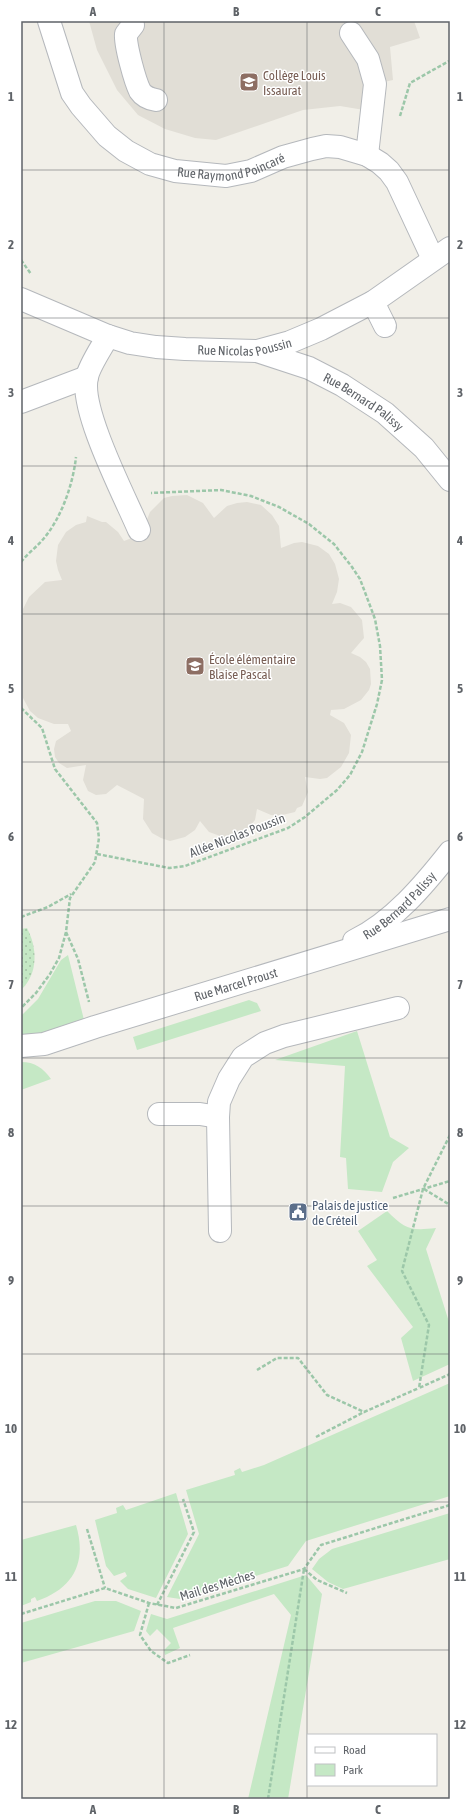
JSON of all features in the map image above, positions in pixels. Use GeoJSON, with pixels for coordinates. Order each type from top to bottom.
{"type":"FeatureCollection","features":[{"type":"Feature","properties":{"kind":"street","name":"Rue Raymond Poincaré"},"geometry":{"type":"LineString","coordinates":[[49,21],[72,93],[81,106],[107,136],[126,151],[150,164],[163,168],[182,172],[226,176],[247,172],[283,157],[326,146],[351,149],[367,155],[389,171],[445,256]]}},
{"type":"Feature","properties":{"kind":"street"},"geometry":{"type":"LineString","coordinates":[[124,27],[126,44],[140,90],[146,97],[156,100]]}},
{"type":"Feature","properties":{"kind":"street"},"geometry":{"type":"LineString","coordinates":[[349,32],[368,59],[376,84],[367,155]]}},
{"type":"Feature","properties":{"kind":"street","name":"Rue Nicolas Poussin"},"geometry":{"type":"LineString","coordinates":[[21,299],[108,336],[130,343],[185,350],[257,351],[290,342],[321,329],[373,302],[445,256]]}},
{"type":"Feature","properties":{"kind":"street"},"geometry":{"type":"LineString","coordinates":[[373,302],[385,326]]}},
{"type":"Feature","properties":{"kind":"street"},"geometry":{"type":"LineString","coordinates":[[108,336],[87,377],[87,395],[91,415],[139,530]]}},
{"type":"Feature","properties":{"kind":"street","name":"Rue Bernard Palissy"},"geometry":{"type":"LineString","coordinates":[[257,351],[308,368],[342,385],[385,413],[424,448],[450,480]]}},
{"type":"Feature","properties":{"kind":"street"},"geometry":{"type":"LineString","coordinates":[[21,402],[87,377]]}},
{"type":"Feature","properties":{"kind":"street","name":"Rue Bernard Palissy"},"geometry":{"type":"LineString","coordinates":[[318,960],[360,939],[401,908],[432,875],[450,852]]}},
{"type":"Feature","properties":{"kind":"street","name":"Rue Marcel Proust"},"geometry":{"type":"LineString","coordinates":[[21,1046],[44,1044],[95,1027],[450,919]]}},
{"type":"Feature","properties":{"kind":"street"},"geometry":{"type":"LineString","coordinates":[[220,1231],[219,1102],[229,1079],[243,1057],[265,1043],[284,1036],[398,1008]]}},
{"type":"Feature","properties":{"kind":"street"},"geometry":{"type":"LineString","coordinates":[[159,1114],[200,1114],[218,1117]]}},
{"type":"Feature","properties":{"kind":"path"},"geometry":{"type":"LineString","coordinates":[[399,120],[410,83],[449,61]]}},
{"type":"Feature","properties":{"kind":"path"},"geometry":{"type":"LineString","coordinates":[[21,562],[44,538],[55,522],[65,502],[76,462],[77,450]]}},
{"type":"Feature","properties":{"kind":"path","name":"Allée Nicolas Poussin"},"geometry":{"type":"LineString","coordinates":[[97,854],[169,868],[185,866],[288,828],[311,813],[337,790],[350,775],[362,752],[377,704],[382,680],[380,646],[375,619],[366,591],[352,567],[334,544],[309,524],[279,507],[251,496],[221,490],[123,494]]}},
{"type":"Feature","properties":{"kind":"path"},"geometry":{"type":"LineString","coordinates":[[21,708],[42,728],[56,769],[97,823],[99,838],[97,854],[91,869],[71,894],[48,907],[21,917]]}},
{"type":"Feature","properties":{"kind":"path"},"geometry":{"type":"LineString","coordinates":[[21,1008],[36,993],[50,974],[59,958],[66,932],[71,894]]}},
{"type":"Feature","properties":{"kind":"path"},"geometry":{"type":"LineString","coordinates":[[66,932],[78,959],[95,1027]]}},
{"type":"Feature","properties":{"kind":"path"},"geometry":{"type":"LineString","coordinates":[[419,1388],[429,1325],[402,1271],[423,1189],[450,1135]]}},
{"type":"Feature","properties":{"kind":"path"},"geometry":{"type":"LineString","coordinates":[[393,1198],[450,1181]]}},
{"type":"Feature","properties":{"kind":"path"},"geometry":{"type":"LineString","coordinates":[[423,1189],[450,1204]]}},
{"type":"Feature","properties":{"kind":"path"},"geometry":{"type":"LineString","coordinates":[[257,1370],[278,1358],[298,1358],[327,1395],[364,1412]]}},
{"type":"Feature","properties":{"kind":"path"},"geometry":{"type":"LineString","coordinates":[[316,1437],[364,1412],[450,1374]]}},
{"type":"Feature","properties":{"kind":"path"},"geometry":{"type":"LineString","coordinates":[[157,1605],[194,1532],[183,1499]]}},
{"type":"Feature","properties":{"kind":"path"},"geometry":{"type":"LineString","coordinates":[[268,1799],[304,1569],[321,1545],[450,1505]]}},
{"type":"Feature","properties":{"kind":"path"},"geometry":{"type":"LineString","coordinates":[[21,1614],[105,1588],[87,1529]]}},
{"type":"Feature","properties":{"kind":"path"},"geometry":{"type":"LineString","coordinates":[[304,1569],[317,1580],[347,1593]]}},
{"type":"Feature","properties":{"kind":"path","name":"Mail des Mèches"},"geometry":{"type":"LineString","coordinates":[[105,1588],[149,1603],[176,1608],[304,1569]]}},
{"type":"Feature","properties":{"kind":"path"},"geometry":{"type":"LineString","coordinates":[[149,1603],[140,1635],[151,1651],[168,1663],[190,1655]]}},
{"type":"Feature","properties":{"kind":"shaded area","name":"Collège Louis Issaurat"},"geometry":{"type":"Polygon","coordinates":[[[89,21],[414,21],[420,38],[390,47],[393,80],[375,84],[364,110],[340,106],[303,110],[216,140],[195,138],[165,129],[138,115],[117,90],[97,50],[89,21]]]}},
{"type":"Feature","properties":{"kind":"shaded area","name":"École élémentaire Blaise Pascal"},"geometry":{"type":"Polygon","coordinates":[[[187,495],[203,503],[214,518],[227,506],[237,503],[247,502],[261,505],[272,515],[279,526],[281,548],[294,543],[302,542],[318,546],[329,554],[335,564],[339,579],[337,592],[332,604],[340,603],[351,607],[362,620],[364,638],[351,653],[360,657],[366,662],[370,669],[371,684],[369,690],[361,700],[344,709],[331,710],[330,715],[344,723],[351,735],[349,753],[341,767],[327,778],[320,779],[305,777],[308,792],[302,806],[297,808],[295,812],[278,816],[271,815],[257,809],[255,820],[245,832],[229,838],[209,832],[200,821],[195,830],[185,837],[170,841],[152,833],[143,819],[144,799],[117,785],[106,794],[96,795],[88,791],[83,780],[86,765],[67,768],[59,763],[55,757],[54,749],[56,741],[71,731],[68,724],[54,724],[38,718],[30,711],[23,698],[21,623],[23,609],[29,597],[45,582],[62,580],[56,561],[58,545],[66,532],[76,525],[86,522],[87,516],[102,522],[106,522],[118,532],[124,541],[145,533],[146,522],[150,512],[164,498],[187,495]]]}},
{"type":"Feature","properties":{"kind":"green space"},"geometry":{"type":"Polygon","coordinates":[[[27,928],[33,943],[34,960],[31,976],[21,990],[21,929],[27,928]]]}},
{"type":"Feature","properties":{"kind":"green space"},"geometry":{"type":"Polygon","coordinates":[[[68,955],[84,1020],[46,1032],[21,1037],[21,1016],[38,999],[61,960],[68,955]]]}},
{"type":"Feature","properties":{"kind":"green space"},"geometry":{"type":"Polygon","coordinates":[[[249,1000],[257,1003],[261,1011],[137,1050],[133,1037],[249,1000]]]}},
{"type":"Feature","properties":{"kind":"green space"},"geometry":{"type":"Polygon","coordinates":[[[357,1031],[390,1137],[409,1148],[393,1162],[382,1192],[348,1189],[346,1158],[340,1157],[345,1066],[275,1060],[357,1031]]]}},
{"type":"Feature","properties":{"kind":"green space"},"geometry":{"type":"Polygon","coordinates":[[[21,1062],[35,1064],[51,1079],[21,1090],[21,1062]]]}},
{"type":"Feature","properties":{"kind":"green space"},"geometry":{"type":"Polygon","coordinates":[[[387,1211],[399,1222],[408,1227],[414,1229],[436,1228],[426,1249],[450,1325],[450,1364],[413,1381],[401,1338],[413,1327],[367,1266],[377,1260],[358,1231],[387,1211]]]}},
{"type":"Feature","properties":{"kind":"green space"},"geometry":{"type":"Polygon","coordinates":[[[450,1383],[450,1496],[306,1541],[288,1566],[180,1599],[167,1597],[199,1534],[186,1490],[235,1475],[234,1471],[240,1468],[242,1472],[264,1465],[450,1383]]]}},
{"type":"Feature","properties":{"kind":"green space"},"geometry":{"type":"Polygon","coordinates":[[[176,1493],[188,1534],[156,1598],[128,1589],[120,1581],[127,1576],[125,1572],[114,1576],[106,1566],[95,1520],[117,1513],[116,1508],[123,1505],[126,1510],[176,1493]]]}},
{"type":"Feature","properties":{"kind":"green space"},"geometry":{"type":"Polygon","coordinates":[[[450,1513],[450,1559],[343,1589],[328,1582],[312,1569],[319,1559],[332,1549],[450,1513]]]}},
{"type":"Feature","properties":{"kind":"green space"},"geometry":{"type":"Polygon","coordinates":[[[76,1525],[80,1551],[74,1572],[68,1581],[50,1596],[37,1601],[35,1597],[31,1599],[31,1602],[21,1606],[21,1540],[76,1525]]]}},
{"type":"Feature","properties":{"kind":"green space"},"geometry":{"type":"Polygon","coordinates":[[[306,1575],[322,1594],[288,1799],[248,1799],[291,1615],[274,1594],[173,1628],[180,1648],[165,1655],[164,1650],[171,1643],[157,1629],[150,1636],[146,1631],[151,1614],[167,1619],[306,1575]]]}},
{"type":"Feature","properties":{"kind":"green space"},"geometry":{"type":"Polygon","coordinates":[[[95,1601],[116,1601],[141,1611],[134,1631],[21,1663],[21,1623],[95,1601]]]}},
{"type":"Feature","properties":{"kind":"place","name":"Collège Louis Issaurat"},"geometry":{"type":"Point","coordinates":[249,82]}},
{"type":"Feature","properties":{"kind":"place","name":"École élémentaire Blaise Pascal"},"geometry":{"type":"Point","coordinates":[195,666]}},
{"type":"Feature","properties":{"kind":"place","name":"Palais de justice de Créteil"},"geometry":{"type":"Point","coordinates":[298,1212]}}]}
